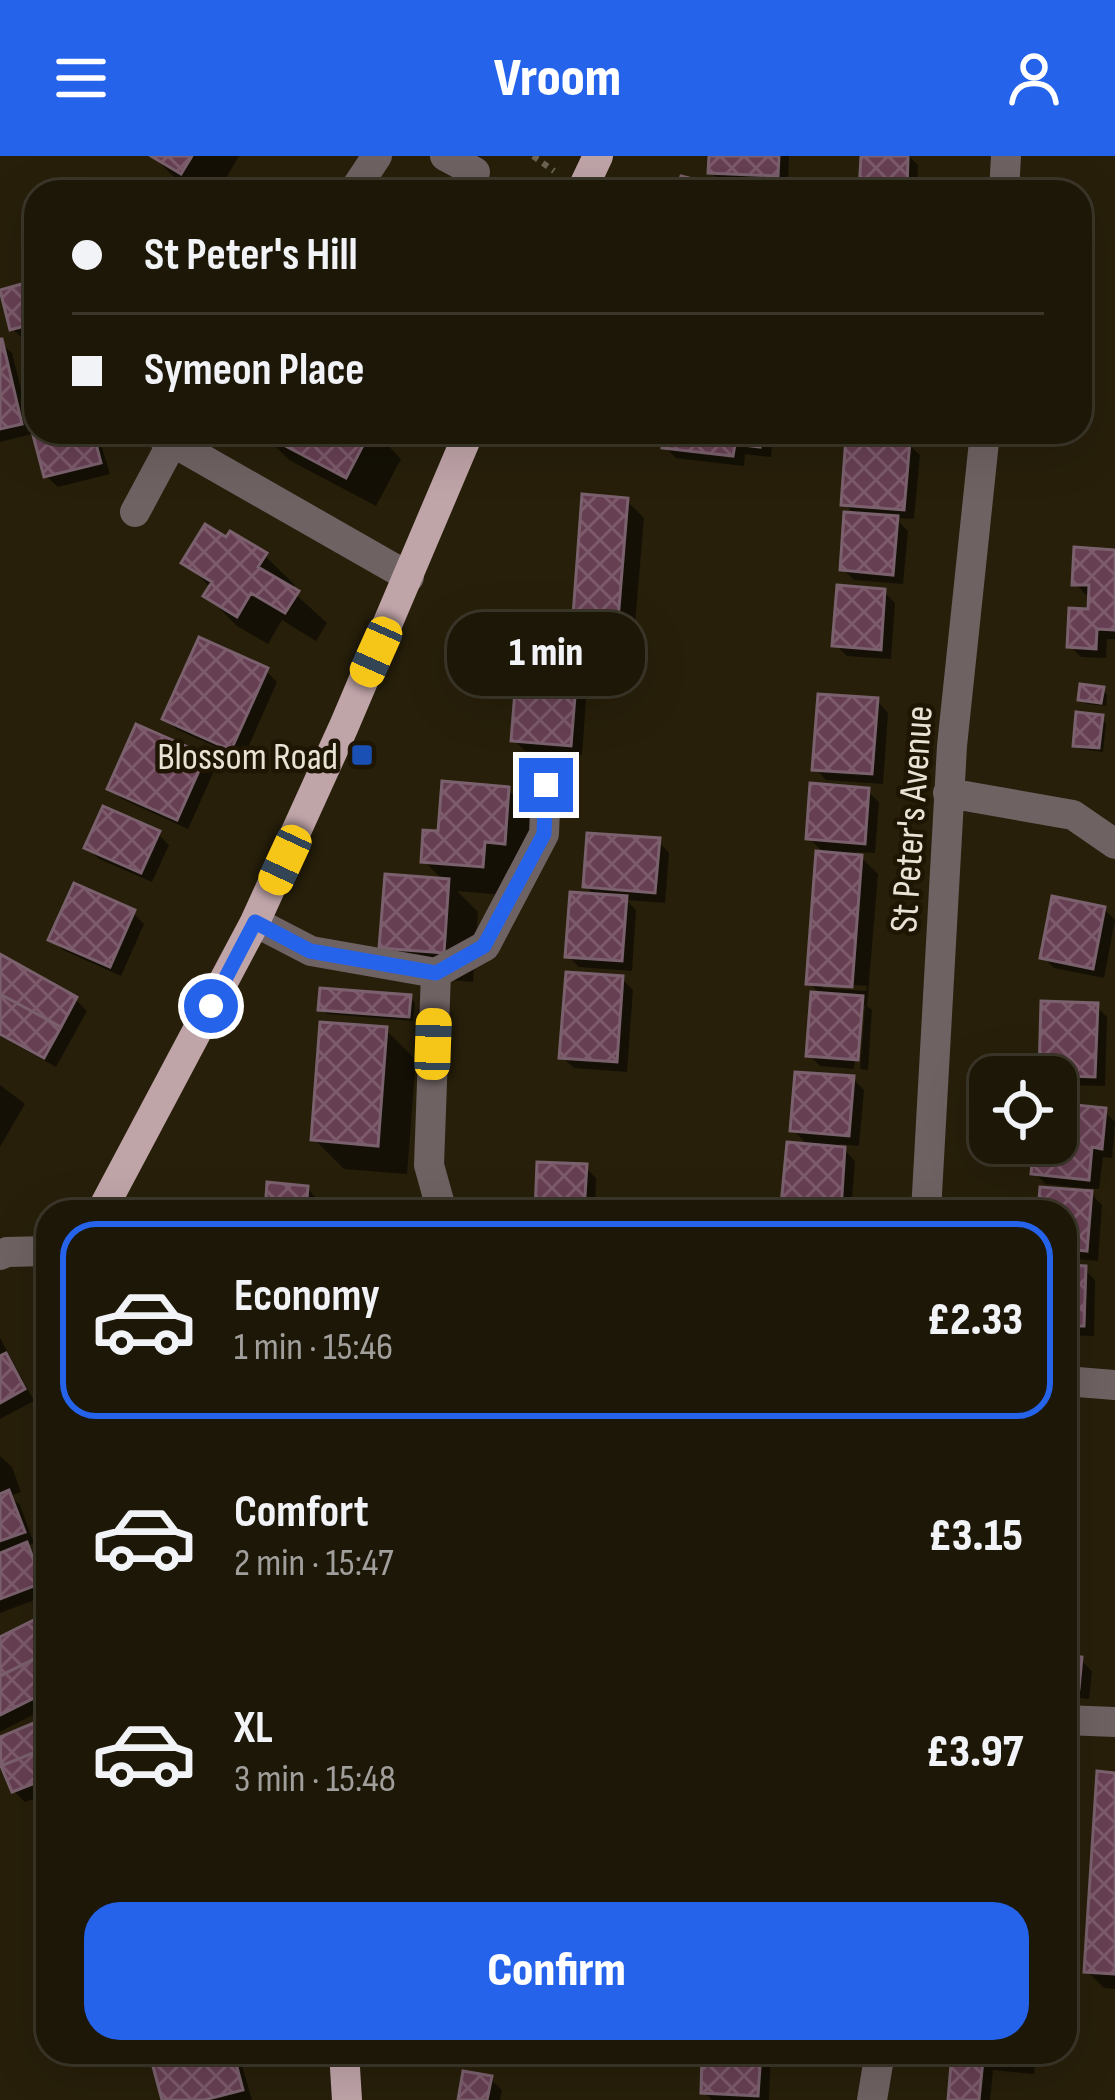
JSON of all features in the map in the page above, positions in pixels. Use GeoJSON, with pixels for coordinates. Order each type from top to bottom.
{"type":"FeatureCollection","features":[{"type":"Feature","properties":{"kind":"main road"},"geometry":{"type":"LineString","coordinates":[[107,1200],[299,829],[464,444]]}},
{"type":"Feature","properties":{"kind":"main road"},"geometry":{"type":"LineString","coordinates":[[345,2064],[347,2100]]}},
{"type":"Feature","properties":{"kind":"street"},"geometry":{"type":"LineString","coordinates":[[445,156],[475,172]]}},
{"type":"Feature","properties":{"kind":"street"},"geometry":{"type":"LineString","coordinates":[[135,512],[161,444]]}},
{"type":"Feature","properties":{"kind":"street"},"geometry":{"type":"LineString","coordinates":[[174,444],[409,578]]}},
{"type":"Feature","properties":{"kind":"street","name":"St Peter's Avenue"},"geometry":{"type":"LineString","coordinates":[[927,1200],[949,793],[984,444]]}},
{"type":"Feature","properties":{"kind":"street"},"geometry":{"type":"LineString","coordinates":[[439,1200],[429,1166],[435,988],[484,946],[544,834],[546,785]]}},
{"type":"Feature","properties":{"kind":"street"},"geometry":{"type":"LineString","coordinates":[[949,793],[1073,815],[1115,844]]}},
{"type":"Feature","properties":{"kind":"street"},"geometry":{"type":"LineString","coordinates":[[255,922],[310,951],[435,988]]}},
{"type":"Feature","properties":{"kind":"street"},"geometry":{"type":"LineString","coordinates":[[0,1256],[36,1251]]}},
{"type":"Feature","properties":{"kind":"street"},"geometry":{"type":"LineString","coordinates":[[1077,1382],[1115,1385]]}},
{"type":"Feature","properties":{"kind":"street"},"geometry":{"type":"LineString","coordinates":[[1077,1720],[1115,1722]]}},
{"type":"Feature","properties":{"kind":"street"},"geometry":{"type":"LineString","coordinates":[[872,2100],[878,2064]]}},
{"type":"Feature","properties":{"kind":"building"},"geometry":{"type":"Polygon","coordinates":[[[151,156],[192,156],[181,174],[151,156]]]}},
{"type":"Feature","properties":{"kind":"building"},"geometry":{"type":"Polygon","coordinates":[[[709,156],[779,156],[778,176],[708,173],[709,156]]]}},
{"type":"Feature","properties":{"kind":"building"},"geometry":{"type":"Polygon","coordinates":[[[861,156],[908,156],[907,180],[860,180],[861,156]]]}},
{"type":"Feature","properties":{"kind":"building"},"geometry":{"type":"Polygon","coordinates":[[[24,283],[24,326],[10,330],[0,290],[24,283]]]}},
{"type":"Feature","properties":{"kind":"building"},"geometry":{"type":"Polygon","coordinates":[[[0,339],[22,424],[0,429],[0,339]]]}},
{"type":"Feature","properties":{"kind":"building"},"geometry":{"type":"Polygon","coordinates":[[[35,444],[96,444],[101,463],[44,477],[35,444]]]}},
{"type":"Feature","properties":{"kind":"building"},"geometry":{"type":"Polygon","coordinates":[[[282,444],[364,444],[346,478],[282,444]]]}},
{"type":"Feature","properties":{"kind":"building"},"geometry":{"type":"Polygon","coordinates":[[[662,444],[735,444],[733,456],[662,448],[662,444]]]}},
{"type":"Feature","properties":{"kind":"building"},"geometry":{"type":"Polygon","coordinates":[[[845,444],[910,444],[904,510],[841,505],[845,444]]]}},
{"type":"Feature","properties":{"kind":"building"},"geometry":{"type":"Polygon","coordinates":[[[582,494],[628,498],[618,620],[573,616],[582,494]]]}},
{"type":"Feature","properties":{"kind":"building"},"geometry":{"type":"Polygon","coordinates":[[[844,512],[898,516],[893,575],[840,570],[844,512]]]}},
{"type":"Feature","properties":{"kind":"building"},"geometry":{"type":"Polygon","coordinates":[[[205,524],[226,537],[230,531],[267,553],[258,567],[299,591],[285,613],[251,593],[237,617],[203,596],[212,582],[181,563],[205,524]]]}},
{"type":"Feature","properties":{"kind":"building"},"geometry":{"type":"Polygon","coordinates":[[[1074,547],[1115,550],[1115,630],[1097,629],[1096,649],[1067,647],[1069,608],[1088,609],[1089,585],[1072,585],[1074,547]]]}},
{"type":"Feature","properties":{"kind":"building"},"geometry":{"type":"Polygon","coordinates":[[[837,585],[885,589],[881,650],[832,646],[837,585]]]}},
{"type":"Feature","properties":{"kind":"building"},"geometry":{"type":"Polygon","coordinates":[[[199,637],[268,668],[231,750],[162,719],[199,637]]]}},
{"type":"Feature","properties":{"kind":"building"},"geometry":{"type":"Polygon","coordinates":[[[518,654],[578,659],[571,746],[511,741],[518,654]]]}},
{"type":"Feature","properties":{"kind":"building"},"geometry":{"type":"Polygon","coordinates":[[[1080,684],[1104,687],[1101,703],[1078,700],[1080,684]]]}},
{"type":"Feature","properties":{"kind":"building"},"geometry":{"type":"Polygon","coordinates":[[[818,694],[878,698],[872,774],[812,770],[818,694]]]}},
{"type":"Feature","properties":{"kind":"building"},"geometry":{"type":"Polygon","coordinates":[[[1076,712],[1103,715],[1099,748],[1073,746],[1076,712]]]}},
{"type":"Feature","properties":{"kind":"building"},"geometry":{"type":"Polygon","coordinates":[[[136,724],[206,755],[177,820],[107,789],[136,724]]]}},
{"type":"Feature","properties":{"kind":"building"},"geometry":{"type":"Polygon","coordinates":[[[442,781],[509,787],[505,844],[485,842],[483,867],[421,862],[423,830],[438,831],[442,781]]]}},
{"type":"Feature","properties":{"kind":"building"},"geometry":{"type":"Polygon","coordinates":[[[810,783],[869,788],[865,844],[806,839],[810,783]]]}},
{"type":"Feature","properties":{"kind":"building"},"geometry":{"type":"Polygon","coordinates":[[[103,806],[160,831],[141,873],[84,848],[103,806]]]}},
{"type":"Feature","properties":{"kind":"building"},"geometry":{"type":"Polygon","coordinates":[[[587,833],[660,838],[655,893],[583,887],[587,833]]]}},
{"type":"Feature","properties":{"kind":"building"},"geometry":{"type":"Polygon","coordinates":[[[816,851],[862,855],[852,987],[806,984],[816,851]]]}},
{"type":"Feature","properties":{"kind":"building"},"geometry":{"type":"Polygon","coordinates":[[[385,874],[449,879],[444,953],[379,948],[385,874]]]}},
{"type":"Feature","properties":{"kind":"building"},"geometry":{"type":"Polygon","coordinates":[[[74,883],[135,910],[110,967],[48,940],[74,883]]]}},
{"type":"Feature","properties":{"kind":"building"},"geometry":{"type":"Polygon","coordinates":[[[570,892],[627,896],[622,961],[565,957],[570,892]]]}},
{"type":"Feature","properties":{"kind":"building"},"geometry":{"type":"Polygon","coordinates":[[[1052,896],[1105,907],[1093,969],[1040,958],[1052,896]]]}},
{"type":"Feature","properties":{"kind":"building"},"geometry":{"type":"Polygon","coordinates":[[[0,954],[77,997],[61,1027],[0,994],[0,954]]]}},
{"type":"Feature","properties":{"kind":"building"},"geometry":{"type":"Polygon","coordinates":[[[566,972],[623,976],[617,1062],[559,1058],[566,972]]]}},
{"type":"Feature","properties":{"kind":"building"},"geometry":{"type":"Polygon","coordinates":[[[320,988],[411,995],[409,1017],[318,1010],[320,988]]]}},
{"type":"Feature","properties":{"kind":"building"},"geometry":{"type":"Polygon","coordinates":[[[811,992],[863,996],[858,1060],[806,1056],[811,992]]]}},
{"type":"Feature","properties":{"kind":"building"},"geometry":{"type":"Polygon","coordinates":[[[0,994],[61,1027],[44,1058],[0,1034],[0,994]]]}},
{"type":"Feature","properties":{"kind":"building"},"geometry":{"type":"Polygon","coordinates":[[[1041,1001],[1098,1003],[1095,1077],[1077,1076],[1077,1056],[1040,1056],[1041,1001]]]}},
{"type":"Feature","properties":{"kind":"building"},"geometry":{"type":"Polygon","coordinates":[[[320,1022],[387,1027],[378,1146],[311,1140],[320,1022]]]}},
{"type":"Feature","properties":{"kind":"building"},"geometry":{"type":"Polygon","coordinates":[[[795,1072],[854,1076],[849,1136],[790,1131],[795,1072]]]}},
{"type":"Feature","properties":{"kind":"building"},"geometry":{"type":"Polygon","coordinates":[[[1077,1105],[1106,1108],[1102,1149],[1092,1147],[1089,1180],[1031,1174],[1032,1164],[1077,1164],[1077,1105]]]}},
{"type":"Feature","properties":{"kind":"building"},"geometry":{"type":"Polygon","coordinates":[[[787,1142],[845,1147],[842,1200],[781,1200],[787,1142]]]}},
{"type":"Feature","properties":{"kind":"building"},"geometry":{"type":"Polygon","coordinates":[[[537,1162],[587,1164],[585,1200],[535,1200],[537,1162]]]}},
{"type":"Feature","properties":{"kind":"building"},"geometry":{"type":"Polygon","coordinates":[[[267,1182],[308,1186],[307,1200],[266,1200],[267,1182]]]}},
{"type":"Feature","properties":{"kind":"building"},"geometry":{"type":"Polygon","coordinates":[[[1040,1187],[1092,1191],[1087,1251],[1077,1250],[1077,1200],[1039,1200],[1040,1187]]]}},
{"type":"Feature","properties":{"kind":"building"},"geometry":{"type":"Polygon","coordinates":[[[1077,1266],[1086,1266],[1084,1326],[1077,1326],[1077,1266]]]}},
{"type":"Feature","properties":{"kind":"building"},"geometry":{"type":"Polygon","coordinates":[[[6,1353],[25,1389],[0,1403],[0,1356],[6,1353]]]}},
{"type":"Feature","properties":{"kind":"building"},"geometry":{"type":"Polygon","coordinates":[[[9,1490],[25,1532],[0,1541],[0,1494],[9,1490]]]}},
{"type":"Feature","properties":{"kind":"building"},"geometry":{"type":"Polygon","coordinates":[[[27,1542],[36,1567],[36,1585],[0,1599],[0,1553],[27,1542]]]}},
{"type":"Feature","properties":{"kind":"building"},"geometry":{"type":"Polygon","coordinates":[[[36,1619],[36,1658],[0,1676],[0,1637],[36,1619]]]}},
{"type":"Feature","properties":{"kind":"building"},"geometry":{"type":"Polygon","coordinates":[[[1077,1656],[1082,1657],[1077,1689],[1077,1656]]]}},
{"type":"Feature","properties":{"kind":"building"},"geometry":{"type":"Polygon","coordinates":[[[36,1658],[36,1697],[0,1715],[0,1676],[36,1658]]]}},
{"type":"Feature","properties":{"kind":"building"},"geometry":{"type":"Polygon","coordinates":[[[36,1722],[36,1752],[1,1766],[0,1737],[36,1722]]]}},
{"type":"Feature","properties":{"kind":"building"},"geometry":{"type":"Polygon","coordinates":[[[36,1752],[36,1783],[12,1792],[1,1766],[36,1752]]]}},
{"type":"Feature","properties":{"kind":"building"},"geometry":{"type":"Polygon","coordinates":[[[1097,1771],[1115,1773],[1115,1974],[1084,1972],[1097,1771]]]}},
{"type":"Feature","properties":{"kind":"building"},"geometry":{"type":"Polygon","coordinates":[[[152,2064],[236,2064],[243,2090],[204,2100],[162,2100],[152,2064]]]}},
{"type":"Feature","properties":{"kind":"building"},"geometry":{"type":"Polygon","coordinates":[[[702,2064],[760,2064],[758,2096],[701,2093],[702,2064]]]}},
{"type":"Feature","properties":{"kind":"building"},"geometry":{"type":"Polygon","coordinates":[[[951,2064],[983,2064],[979,2100],[948,2100],[951,2064]]]}},
{"type":"Feature","properties":{"kind":"building"},"geometry":{"type":"Polygon","coordinates":[[[463,2071],[492,2076],[487,2100],[458,2100],[463,2071]]]}},
{"type":"Feature","properties":{"kind":"place","name":"Blossom Road"},"geometry":{"type":"Point","coordinates":[362,755]}},
{"type":"Feature","properties":{"kind":"route"},"geometry":{"type":"LineString","coordinates":[[211,1006],[255,922],[310,951],[436,973],[484,946],[544,834],[546,785]]}}]}
